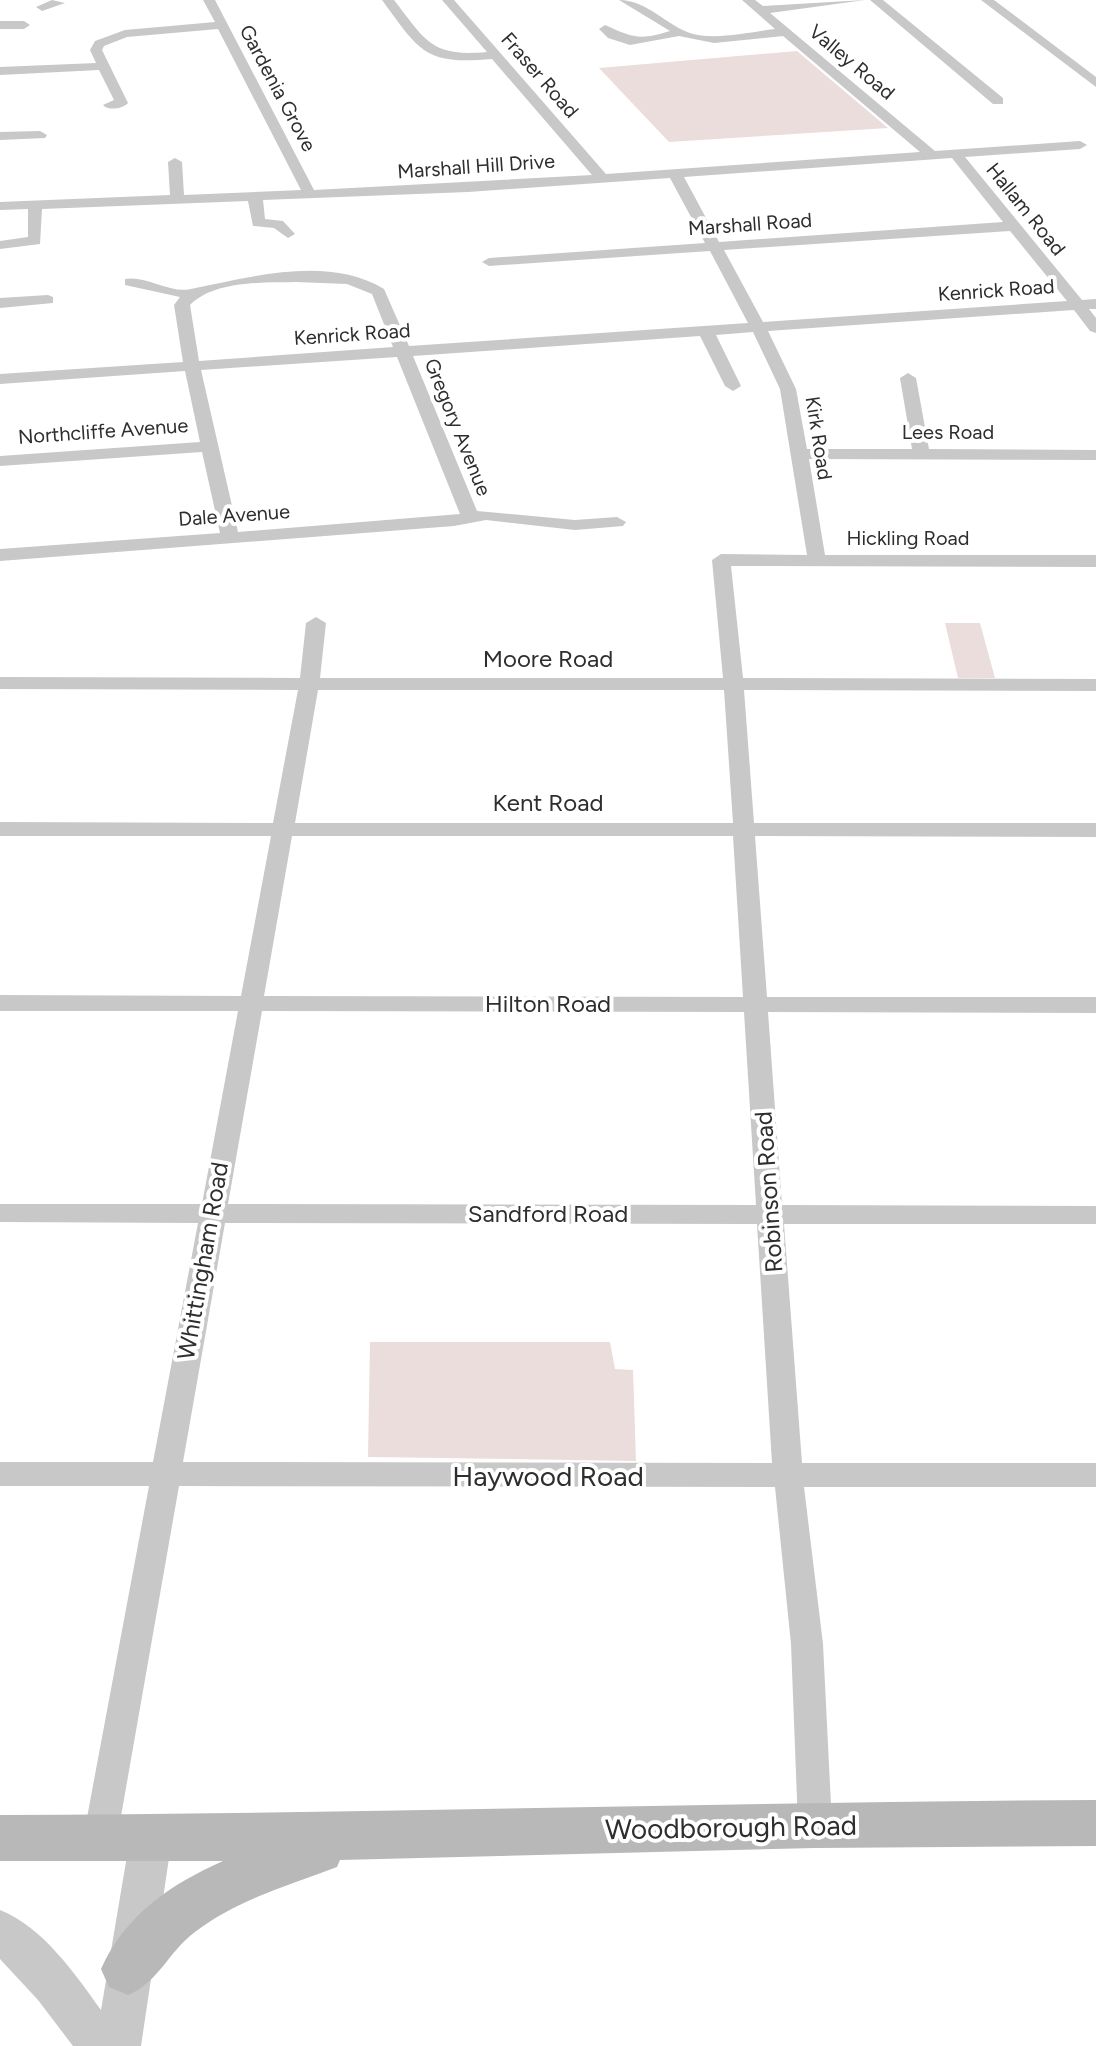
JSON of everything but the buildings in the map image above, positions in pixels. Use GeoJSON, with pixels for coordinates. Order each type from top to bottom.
{"type":"FeatureCollection","features":[{"type":"Feature","properties":{"kind":"main road","name":"Woodborough Road"},"geometry":{"type":"LineString","coordinates":[[0,1838],[367,1837],[815,1825],[1096,1823]]}},
{"type":"Feature","properties":{"kind":"main road","name":"Woodborough Road"},"geometry":{"type":"LineString","coordinates":[[128,1969],[162,1925],[239,1879],[268,1863],[367,1837]]}},
{"type":"Feature","properties":{"kind":"street"},"geometry":{"type":"LineString","coordinates":[[42,7],[59,3],[58,0]]}},
{"type":"Feature","properties":{"kind":"street","name":"Gardenia Grove"},"geometry":{"type":"LineString","coordinates":[[209,0],[310,195]]}},
{"type":"Feature","properties":{"kind":"street"},"geometry":{"type":"LineString","coordinates":[[388,0],[431,54],[453,60],[496,55]]}},
{"type":"Feature","properties":{"kind":"street","name":"Fraser Road"},"geometry":{"type":"LineString","coordinates":[[448,0],[602,178]]}},
{"type":"Feature","properties":{"kind":"street"},"geometry":{"type":"LineString","coordinates":[[625,0],[677,33],[714,39],[785,32]]}},
{"type":"Feature","properties":{"kind":"street","name":"Valley Road"},"geometry":{"type":"LineString","coordinates":[[748,0],[931,155]]}},
{"type":"Feature","properties":{"kind":"street"},"geometry":{"type":"LineString","coordinates":[[761,10],[859,0]]}},
{"type":"Feature","properties":{"kind":"street"},"geometry":{"type":"LineString","coordinates":[[876,0],[998,101]]}},
{"type":"Feature","properties":{"kind":"street"},"geometry":{"type":"LineString","coordinates":[[987,0],[1096,83]]}},
{"type":"Feature","properties":{"kind":"street"},"geometry":{"type":"LineString","coordinates":[[0,25],[24,25]]}},
{"type":"Feature","properties":{"kind":"street"},"geometry":{"type":"LineString","coordinates":[[109,105],[122,103],[96,50],[99,44],[113,37],[223,25]]}},
{"type":"Feature","properties":{"kind":"street"},"geometry":{"type":"LineString","coordinates":[[605,29],[629,47],[677,33]]}},
{"type":"Feature","properties":{"kind":"street"},"geometry":{"type":"LineString","coordinates":[[0,71],[103,66]]}},
{"type":"Feature","properties":{"kind":"street"},"geometry":{"type":"LineString","coordinates":[[0,136],[40,135]]}},
{"type":"Feature","properties":{"kind":"street","name":"Marshall Hill Drive"},"geometry":{"type":"LineString","coordinates":[[0,206],[310,195],[1080,145]]}},
{"type":"Feature","properties":{"kind":"street","name":"Hallam Road"},"geometry":{"type":"LineString","coordinates":[[955,153],[1096,328]]}},
{"type":"Feature","properties":{"kind":"street"},"geometry":{"type":"LineString","coordinates":[[175,162],[177,200]]}},
{"type":"Feature","properties":{"kind":"street","name":"Kirk Road"},"geometry":{"type":"LineString","coordinates":[[674,172],[788,389],[817,560]]}},
{"type":"Feature","properties":{"kind":"street"},"geometry":{"type":"LineString","coordinates":[[255,196],[258,223],[278,224],[288,234]]}},
{"type":"Feature","properties":{"kind":"street"},"geometry":{"type":"LineString","coordinates":[[0,245],[35,241],[35,205]]}},
{"type":"Feature","properties":{"kind":"street","name":"Marshall Road"},"geometry":{"type":"LineString","coordinates":[[488,261],[1013,226]]}},
{"type":"Feature","properties":{"kind":"street","name":"Gregory Avenue"},"geometry":{"type":"LineString","coordinates":[[191,295],[220,284],[323,276],[357,279],[379,292],[471,519]]}},
{"type":"Feature","properties":{"kind":"street"},"geometry":{"type":"LineString","coordinates":[[130,282],[191,295],[182,305],[192,366],[230,537]]}},
{"type":"Feature","properties":{"kind":"street"},"geometry":{"type":"LineString","coordinates":[[0,303],[48,300]]}},
{"type":"Feature","properties":{"kind":"street","name":"Kenrick Road"},"geometry":{"type":"LineString","coordinates":[[0,379],[1096,304]]}},
{"type":"Feature","properties":{"kind":"street"},"geometry":{"type":"LineString","coordinates":[[707,333],[733,386]]}},
{"type":"Feature","properties":{"kind":"street"},"geometry":{"type":"LineString","coordinates":[[908,378],[921,454]]}},
{"type":"Feature","properties":{"kind":"street","name":"Northcliffe Avenue"},"geometry":{"type":"LineString","coordinates":[[0,461],[210,446]]}},
{"type":"Feature","properties":{"kind":"street","name":"Lees Road"},"geometry":{"type":"LineString","coordinates":[[800,454],[1096,455]]}},
{"type":"Feature","properties":{"kind":"street","name":"Dale Avenue"},"geometry":{"type":"LineString","coordinates":[[0,555],[501,516],[575,525],[617,522]]}},
{"type":"Feature","properties":{"kind":"street","name":"Hickling Road"},"geometry":{"type":"LineString","coordinates":[[721,560],[1096,561]]}},
{"type":"Feature","properties":{"kind":"street","name":"Robinson Road"},"geometry":{"type":"LineString","coordinates":[[721,560],[734,686],[788,1476],[807,1644],[815,1825]]}},
{"type":"Feature","properties":{"kind":"street","name":"Whittingham Road"},"geometry":{"type":"LineString","coordinates":[[100,1839],[163,1475],[309,683],[316,623]]}},
{"type":"Feature","properties":{"kind":"street","name":"Moore Road"},"geometry":{"type":"LineString","coordinates":[[0,683],[1096,685]]}},
{"type":"Feature","properties":{"kind":"street","name":"Kent Road"},"geometry":{"type":"LineString","coordinates":[[0,829],[1096,830]]}},
{"type":"Feature","properties":{"kind":"street","name":"Hilton Road"},"geometry":{"type":"LineString","coordinates":[[0,1003],[1096,1005]]}},
{"type":"Feature","properties":{"kind":"street","name":"Sandford Road"},"geometry":{"type":"LineString","coordinates":[[0,1213],[1096,1215]]}},
{"type":"Feature","properties":{"kind":"street","name":"Haywood Road"},"geometry":{"type":"LineString","coordinates":[[0,1474],[1096,1475]]}},
{"type":"Feature","properties":{"kind":"street"},"geometry":{"type":"LineString","coordinates":[[118,2046],[151,1838]]}},
{"type":"Feature","properties":{"kind":"street"},"geometry":{"type":"LineString","coordinates":[[0,1931],[18,1946],[85,2023],[99,2046]]}},
{"type":"Feature","properties":{"kind":"shaded area"},"geometry":{"type":"Polygon","coordinates":[[[797,51],[888,128],[669,142],[599,68],[797,51]]]}},
{"type":"Feature","properties":{"kind":"shaded area"},"geometry":{"type":"Polygon","coordinates":[[[945,623],[980,623],[995,678],[958,678],[945,623]]]}},
{"type":"Feature","properties":{"kind":"shaded area"},"geometry":{"type":"Polygon","coordinates":[[[370,1342],[610,1342],[615,1369],[633,1370],[636,1461],[368,1457],[370,1342]]]}}]}
